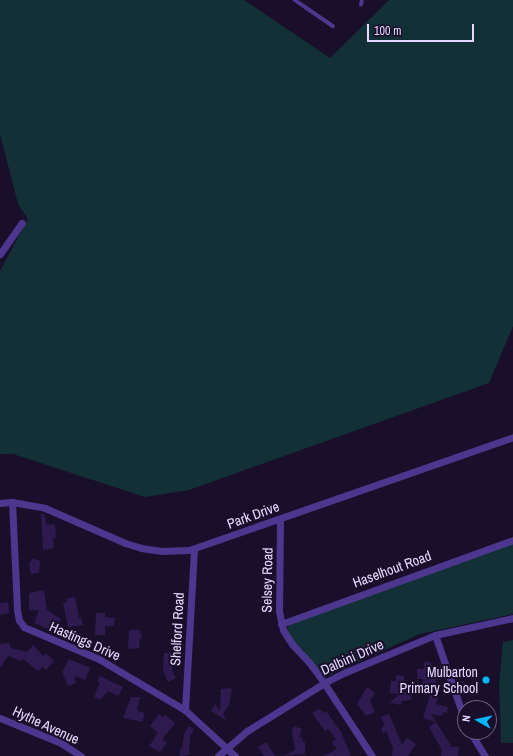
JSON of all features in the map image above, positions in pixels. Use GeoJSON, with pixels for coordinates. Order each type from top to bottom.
{"type":"FeatureCollection","features":[{"type":"Feature","properties":{"kind":"street"},"geometry":{"type":"LineString","coordinates":[[1,249],[22,223]]}},
{"type":"Feature","properties":{"kind":"street","name":"Park Drive"},"geometry":{"type":"LineString","coordinates":[[0,503],[12,502],[50,510],[125,543],[141,548],[162,551],[194,549],[513,437]]}},
{"type":"Feature","properties":{"kind":"street","name":"Hastings Drive"},"geometry":{"type":"LineString","coordinates":[[12,502],[17,610],[19,620],[24,628],[99,659],[185,710],[235,756]]}},
{"type":"Feature","properties":{"kind":"street","name":"Selsey Road"},"geometry":{"type":"LineString","coordinates":[[280,519],[280,624],[288,640],[324,683],[372,756]]}},
{"type":"Feature","properties":{"kind":"street","name":"Haselhout Road"},"geometry":{"type":"LineString","coordinates":[[280,624],[513,540]]}},
{"type":"Feature","properties":{"kind":"street","name":"Shelford Road"},"geometry":{"type":"LineString","coordinates":[[185,710],[194,549]]}},
{"type":"Feature","properties":{"kind":"street","name":"Dalbini Drive"},"geometry":{"type":"LineString","coordinates":[[218,756],[247,731],[324,683],[435,635],[513,618]]}},
{"type":"Feature","properties":{"kind":"street"},"geometry":{"type":"LineString","coordinates":[[435,635],[458,700]]}},
{"type":"Feature","properties":{"kind":"street","name":"Hythe Avenue"},"geometry":{"type":"LineString","coordinates":[[0,718],[61,743],[81,756]]}},
{"type":"Feature","properties":{"kind":"street"},"geometry":{"type":"LineString","coordinates":[[475,740],[485,756]]}},
{"type":"Feature","properties":{"kind":"lane"},"geometry":{"type":"LineString","coordinates":[[295,0],[333,26]]}},
{"type":"Feature","properties":{"kind":"lane"},"geometry":{"type":"LineString","coordinates":[[361,5],[362,0]]}},
{"type":"Feature","properties":{"kind":"green space"},"geometry":{"type":"Polygon","coordinates":[[[0,0],[244,0],[330,58],[389,0],[513,0],[513,326],[489,383],[189,490],[145,497],[13,454],[0,454],[0,271],[28,219],[18,204],[0,134],[0,0]]]}},
{"type":"Feature","properties":{"kind":"green space"},"geometry":{"type":"Polygon","coordinates":[[[513,543],[513,614],[420,634],[325,677],[293,645],[286,632],[290,624],[513,543]]]}},
{"type":"Feature","properties":{"kind":"green space"},"geometry":{"type":"Polygon","coordinates":[[[513,640],[513,743],[501,743],[499,684],[503,642],[513,640]]]}},
{"type":"Feature","properties":{"kind":"building"},"geometry":{"type":"Polygon","coordinates":[[[41,514],[44,514],[47,525],[55,524],[56,538],[53,538],[54,548],[43,550],[41,514]]]}},
{"type":"Feature","properties":{"kind":"building"},"geometry":{"type":"Polygon","coordinates":[[[32,558],[40,561],[39,573],[31,574],[29,564],[32,558]]]}},
{"type":"Feature","properties":{"kind":"building"},"geometry":{"type":"Polygon","coordinates":[[[44,590],[47,610],[61,619],[55,632],[34,623],[39,610],[29,610],[29,593],[44,590]]]}},
{"type":"Feature","properties":{"kind":"building"},"geometry":{"type":"Polygon","coordinates":[[[75,597],[79,618],[81,617],[83,625],[68,627],[63,603],[67,602],[66,599],[75,597]]]}},
{"type":"Feature","properties":{"kind":"building"},"geometry":{"type":"Polygon","coordinates":[[[8,602],[9,613],[0,615],[0,603],[8,602]]]}},
{"type":"Feature","properties":{"kind":"building"},"geometry":{"type":"Polygon","coordinates":[[[96,613],[105,613],[105,617],[115,618],[114,626],[105,626],[105,635],[95,635],[96,613]]]}},
{"type":"Feature","properties":{"kind":"building"},"geometry":{"type":"Polygon","coordinates":[[[129,630],[140,630],[142,639],[140,639],[139,648],[128,649],[129,630]]]}},
{"type":"Feature","properties":{"kind":"building"},"geometry":{"type":"Polygon","coordinates":[[[9,643],[11,648],[27,652],[33,645],[43,656],[46,653],[54,661],[46,670],[43,667],[38,671],[23,659],[21,661],[8,656],[0,668],[0,644],[9,643]]]}},
{"type":"Feature","properties":{"kind":"building"},"geometry":{"type":"Polygon","coordinates":[[[164,653],[180,653],[179,660],[174,660],[172,671],[176,678],[168,682],[163,670],[164,653]]]}},
{"type":"Feature","properties":{"kind":"building"},"geometry":{"type":"Polygon","coordinates":[[[69,659],[90,668],[85,680],[74,676],[76,683],[68,686],[62,672],[69,659]]]}},
{"type":"Feature","properties":{"kind":"building"},"geometry":{"type":"Polygon","coordinates":[[[424,662],[431,662],[431,676],[436,676],[436,696],[438,696],[436,704],[448,707],[447,713],[443,712],[442,716],[431,714],[436,722],[423,718],[432,689],[422,689],[423,679],[417,679],[417,669],[424,669],[424,662]]]}},
{"type":"Feature","properties":{"kind":"building"},"geometry":{"type":"Polygon","coordinates":[[[396,675],[404,676],[405,692],[412,692],[411,700],[402,701],[401,705],[390,703],[399,694],[390,693],[391,681],[396,681],[396,675]]]}},
{"type":"Feature","properties":{"kind":"building"},"geometry":{"type":"Polygon","coordinates":[[[100,676],[123,687],[118,696],[108,691],[100,700],[94,697],[100,682],[97,681],[100,676]]]}},
{"type":"Feature","properties":{"kind":"building"},"geometry":{"type":"Polygon","coordinates":[[[367,687],[375,693],[370,701],[375,712],[366,716],[357,704],[367,687]]]}},
{"type":"Feature","properties":{"kind":"building"},"geometry":{"type":"Polygon","coordinates":[[[221,689],[232,689],[229,705],[223,714],[227,721],[211,711],[215,704],[220,711],[221,689]]]}},
{"type":"Feature","properties":{"kind":"building"},"geometry":{"type":"Polygon","coordinates":[[[131,697],[140,697],[137,709],[138,711],[145,713],[142,722],[123,718],[131,697]]]}},
{"type":"Feature","properties":{"kind":"building"},"geometry":{"type":"Polygon","coordinates":[[[319,709],[324,713],[326,711],[341,732],[351,756],[324,756],[337,749],[332,742],[336,739],[328,729],[325,731],[312,713],[319,709]]]}},
{"type":"Feature","properties":{"kind":"building"},"geometry":{"type":"Polygon","coordinates":[[[159,714],[163,717],[165,715],[175,723],[162,739],[167,743],[160,752],[149,746],[158,733],[150,726],[159,714]]]}},
{"type":"Feature","properties":{"kind":"building"},"geometry":{"type":"Polygon","coordinates":[[[389,714],[402,745],[407,738],[416,744],[408,756],[392,756],[393,748],[386,731],[383,733],[381,727],[385,726],[381,717],[389,714]]]}},
{"type":"Feature","properties":{"kind":"building"},"geometry":{"type":"Polygon","coordinates":[[[436,722],[452,747],[459,747],[458,756],[441,756],[442,750],[429,727],[436,722]]]}},
{"type":"Feature","properties":{"kind":"building"},"geometry":{"type":"Polygon","coordinates":[[[189,726],[194,729],[190,737],[189,755],[180,756],[180,749],[182,749],[184,734],[189,726]]]}},
{"type":"Feature","properties":{"kind":"building"},"geometry":{"type":"Polygon","coordinates":[[[294,726],[302,729],[299,738],[302,737],[303,742],[305,742],[305,754],[284,756],[295,750],[292,730],[294,726]]]}},
{"type":"Feature","properties":{"kind":"building"},"geometry":{"type":"Polygon","coordinates":[[[266,742],[275,756],[264,756],[258,747],[266,742]]]}},
{"type":"Feature","properties":{"kind":"place","name":"Mulbarton Primary School"},"geometry":{"type":"Point","coordinates":[486,680]}}]}
